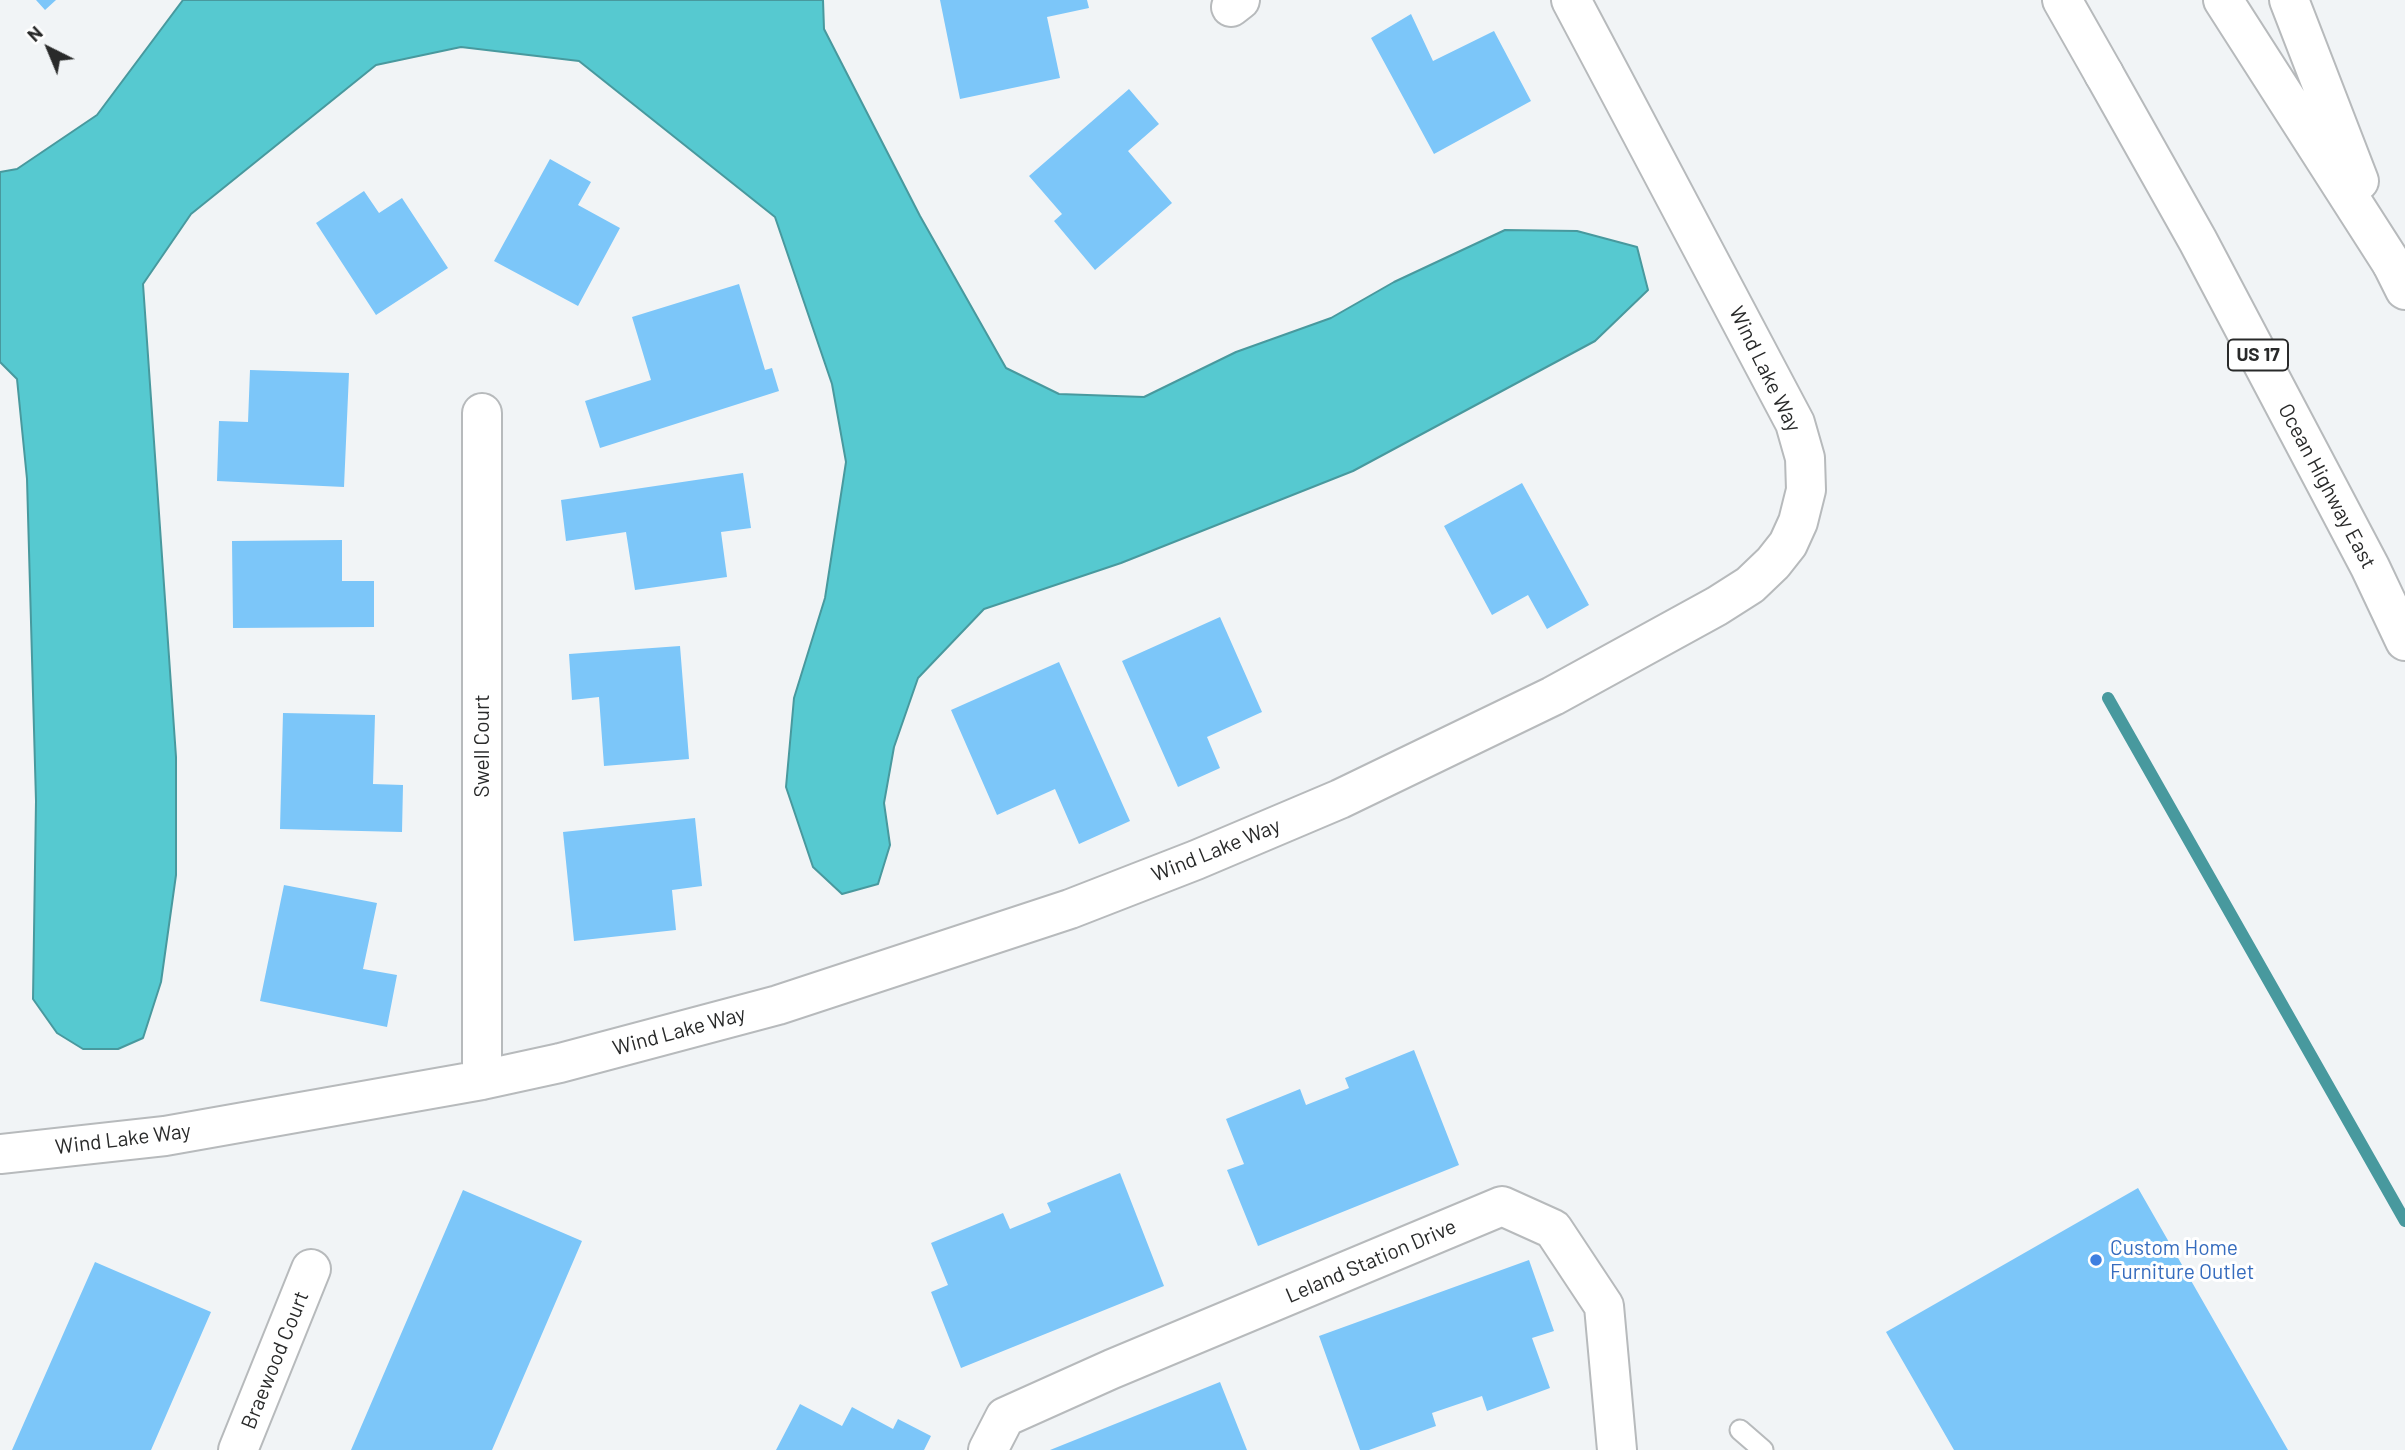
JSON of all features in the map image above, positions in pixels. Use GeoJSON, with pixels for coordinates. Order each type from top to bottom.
{"type":"FeatureCollection","features":[{"type":"Feature","properties":{"kind":"main road","name":"Wind Lake Way"},"geometry":{"type":"LineString","coordinates":[[0,1154],[165,1136],[482,1080],[559,1063],[778,1005],[1070,909],[1184,865],[1340,799],[1553,696],[1717,606],[1749,585],[1773,563],[1788,544],[1806,490],[1805,458],[1795,423],[1571,0]]}},
{"type":"Feature","properties":{"kind":"main road"},"geometry":{"type":"LineString","coordinates":[[2062,0],[2104,74]]}},
{"type":"Feature","properties":{"kind":"main road","name":"US 17"},"geometry":{"type":"LineString","coordinates":[[2071,0],[2104,74]]}},
{"type":"Feature","properties":{"kind":"main road"},"geometry":{"type":"LineString","coordinates":[[2223,0],[2399,277]]}},
{"type":"Feature","properties":{"kind":"main road"},"geometry":{"type":"LineString","coordinates":[[2289,0],[2399,277]]}},
{"type":"Feature","properties":{"kind":"main road","name":"Ocean Highway East"},"geometry":{"type":"LineString","coordinates":[[2104,74],[2204,253],[2370,567],[2405,641]]}},
{"type":"Feature","properties":{"kind":"main road","name":"Swell Court"},"geometry":{"type":"LineString","coordinates":[[482,413],[482,1080]]}},
{"type":"Feature","properties":{"kind":"main road","name":"Leland Station Drive"},"geometry":{"type":"LineString","coordinates":[[988,1450],[1005,1417],[1112,1369],[1502,1206],[1553,1229],[1604,1306],[1617,1450]]}},
{"type":"Feature","properties":{"kind":"main road","name":"Braewood Court"},"geometry":{"type":"LineString","coordinates":[[238,1450],[311,1269]]}},
{"type":"Feature","properties":{"kind":"lane"},"geometry":{"type":"LineString","coordinates":[[1740,1430],[1763,1450]]}},
{"type":"Feature","properties":{"kind":"water"},"geometry":{"type":"Polygon","coordinates":[[[183,0],[823,0],[824,29],[920,216],[1006,368],[1059,394],[1144,397],[1236,352],[1331,318],[1394,282],[1505,230],[1577,231],[1637,247],[1648,290],[1595,341],[1353,471],[1121,563],[984,609],[918,678],[894,747],[884,803],[890,845],[878,884],[842,894],[813,867],[786,787],[794,698],[825,598],[846,462],[832,384],[775,217],[579,61],[461,47],[376,65],[191,214],[143,284],[176,757],[176,875],[161,982],[143,1038],[118,1049],[83,1049],[57,1033],[33,999],[36,801],[27,479],[17,379],[0,362],[0,172],[17,169],[97,115],[183,0]]]}},
{"type":"Feature","properties":{"kind":"building"},"geometry":{"type":"Polygon","coordinates":[[[36,0],[56,0],[45,10],[36,0]]]}},
{"type":"Feature","properties":{"kind":"building"},"geometry":{"type":"Polygon","coordinates":[[[940,0],[1087,0],[1089,8],[1047,17],[1060,78],[960,99],[940,0]]]}},
{"type":"Feature","properties":{"kind":"building"},"geometry":{"type":"Polygon","coordinates":[[[1411,14],[1433,61],[1494,31],[1531,101],[1434,154],[1371,38],[1411,14]]]}},
{"type":"Feature","properties":{"kind":"building"},"geometry":{"type":"Polygon","coordinates":[[[1129,89],[1159,124],[1128,151],[1172,203],[1095,270],[1054,221],[1062,214],[1029,176],[1129,89]]]}},
{"type":"Feature","properties":{"kind":"building"},"geometry":{"type":"Polygon","coordinates":[[[550,159],[591,182],[578,205],[620,228],[578,306],[494,261],[550,159]]]}},
{"type":"Feature","properties":{"kind":"building"},"geometry":{"type":"Polygon","coordinates":[[[364,191],[379,213],[402,198],[448,268],[376,315],[316,223],[364,191]]]}},
{"type":"Feature","properties":{"kind":"building"},"geometry":{"type":"Polygon","coordinates":[[[739,284],[765,370],[772,368],[779,391],[600,448],[585,401],[651,380],[632,317],[739,284]]]}},
{"type":"Feature","properties":{"kind":"building"},"geometry":{"type":"Polygon","coordinates":[[[250,370],[349,373],[344,487],[217,481],[219,421],[248,422],[250,370]]]}},
{"type":"Feature","properties":{"kind":"building"},"geometry":{"type":"Polygon","coordinates":[[[743,473],[751,528],[721,532],[727,577],[635,590],[626,532],[566,541],[561,500],[743,473]]]}},
{"type":"Feature","properties":{"kind":"building"},"geometry":{"type":"Polygon","coordinates":[[[1522,483],[1589,605],[1547,629],[1528,595],[1492,615],[1444,526],[1522,483]]]}},
{"type":"Feature","properties":{"kind":"building"},"geometry":{"type":"Polygon","coordinates":[[[342,540],[342,581],[374,581],[374,627],[233,628],[232,541],[342,540]]]}},
{"type":"Feature","properties":{"kind":"building"},"geometry":{"type":"Polygon","coordinates":[[[1220,617],[1262,712],[1207,737],[1220,768],[1178,787],[1122,661],[1220,617]]]}},
{"type":"Feature","properties":{"kind":"building"},"geometry":{"type":"Polygon","coordinates":[[[680,646],[689,759],[604,766],[599,697],[572,700],[569,654],[680,646]]]}},
{"type":"Feature","properties":{"kind":"building"},"geometry":{"type":"Polygon","coordinates":[[[1059,662],[1130,821],[1079,844],[1055,789],[997,815],[951,710],[1059,662]]]}},
{"type":"Feature","properties":{"kind":"building"},"geometry":{"type":"Polygon","coordinates":[[[283,713],[375,715],[373,784],[403,785],[402,832],[280,829],[283,713]]]}},
{"type":"Feature","properties":{"kind":"building"},"geometry":{"type":"Polygon","coordinates":[[[695,818],[702,886],[672,890],[676,930],[574,941],[563,832],[695,818]]]}},
{"type":"Feature","properties":{"kind":"building"},"geometry":{"type":"Polygon","coordinates":[[[284,885],[377,903],[363,969],[397,975],[387,1027],[260,1001],[284,885]]]}},
{"type":"Feature","properties":{"kind":"building"},"geometry":{"type":"Polygon","coordinates":[[[1414,1050],[1459,1165],[1258,1246],[1227,1170],[1244,1164],[1226,1119],[1300,1089],[1306,1105],[1349,1088],[1345,1078],[1414,1050]]]}},
{"type":"Feature","properties":{"kind":"building"},"geometry":{"type":"Polygon","coordinates":[[[1120,1173],[1164,1286],[961,1368],[931,1292],[948,1285],[931,1243],[1003,1213],[1010,1229],[1051,1212],[1047,1203],[1120,1173]]]}},
{"type":"Feature","properties":{"kind":"building","name":"Custom Home Furniture Outlet"},"geometry":{"type":"Polygon","coordinates":[[[2138,1188],[2288,1450],[1954,1450],[1886,1332],[2138,1188]]]}},
{"type":"Feature","properties":{"kind":"building"},"geometry":{"type":"Polygon","coordinates":[[[463,1190],[582,1241],[492,1450],[351,1450],[463,1190]]]}},
{"type":"Feature","properties":{"kind":"building"},"geometry":{"type":"Polygon","coordinates":[[[1529,1260],[1554,1331],[1532,1338],[1550,1388],[1487,1411],[1482,1396],[1432,1413],[1436,1426],[1369,1450],[1360,1450],[1319,1336],[1529,1260]]]}},
{"type":"Feature","properties":{"kind":"building"},"geometry":{"type":"Polygon","coordinates":[[[95,1262],[211,1312],[151,1450],[12,1450],[95,1262]]]}},
{"type":"Feature","properties":{"kind":"building"},"geometry":{"type":"Polygon","coordinates":[[[1220,1382],[1247,1450],[1050,1450],[1220,1382]]]}},
{"type":"Feature","properties":{"kind":"building"},"geometry":{"type":"Polygon","coordinates":[[[800,1404],[842,1426],[852,1407],[893,1429],[898,1419],[931,1436],[924,1450],[776,1450],[800,1404]]]}},
{"type":"Feature","properties":{"kind":"waterway"},"geometry":{"type":"LineString","coordinates":[[2108,698],[2405,1221]]}},
{"type":"Feature","properties":{"kind":"place","name":"Custom Home Furniture Outlet"},"geometry":{"type":"Point","coordinates":[2096,1260]}}]}
